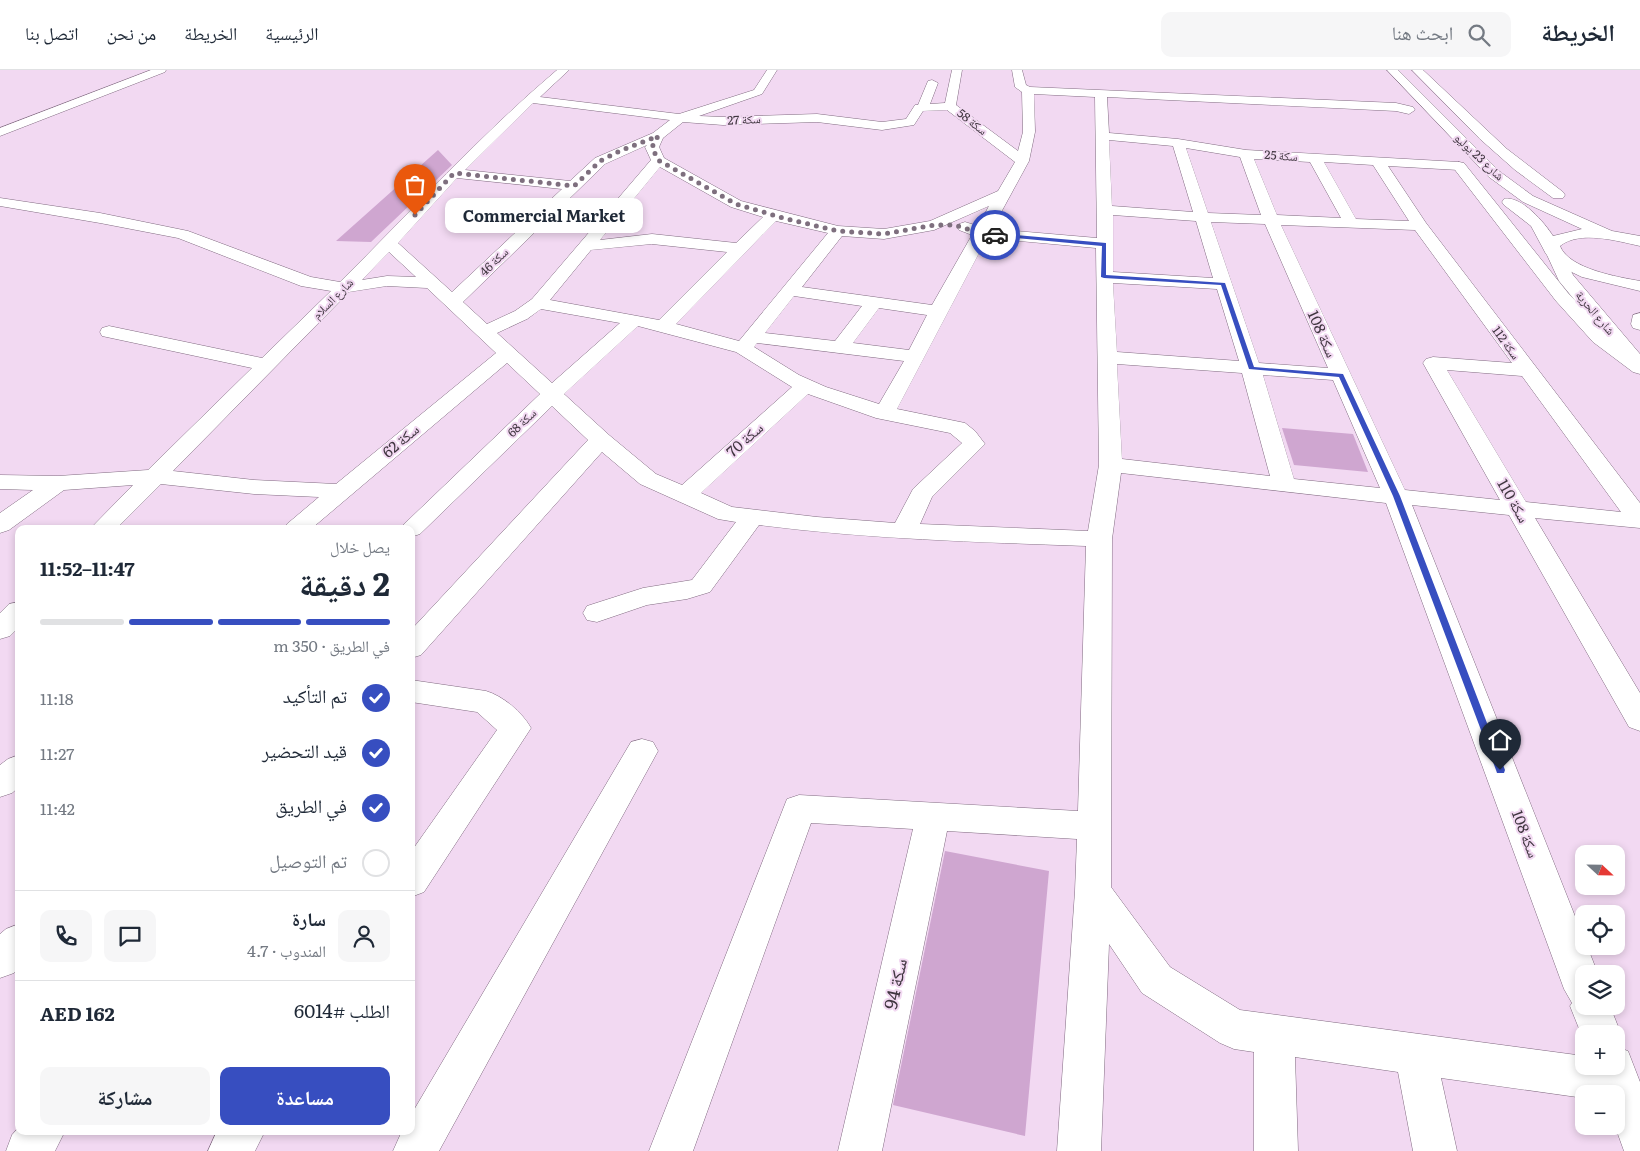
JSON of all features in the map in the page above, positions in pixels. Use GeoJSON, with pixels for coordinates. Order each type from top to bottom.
{"type":"FeatureCollection","features":[{"type":"Feature","properties":{"kind":"street"},"geometry":{"type":"LineString","coordinates":[[0,132],[161,70]]}},
{"type":"Feature","properties":{"kind":"street","name":"شارع السلام"},"geometry":{"type":"LineString","coordinates":[[106,525],[389,243],[454,173],[530,99],[564,70]]}},
{"type":"Feature","properties":{"kind":"street"},"geometry":{"type":"LineString","coordinates":[[680,118],[758,92],[772,70]]}},
{"type":"Feature","properties":{"kind":"street","name":"سكة 58"},"geometry":{"type":"LineString","coordinates":[[957,70],[950,106],[1022,161]]}},
{"type":"Feature","properties":{"kind":"street"},"geometry":{"type":"LineString","coordinates":[[1017,70],[1021,87],[1028,90],[1406,110],[1391,91]]}},
{"type":"Feature","properties":{"kind":"street","name":"شارع 23 يوليو"},"geometry":{"type":"LineString","coordinates":[[1392,70],[1494,174],[1528,199],[1608,235]]}},
{"type":"Feature","properties":{"kind":"street"},"geometry":{"type":"LineString","coordinates":[[1417,70],[1529,176],[1558,195]]}},
{"type":"Feature","properties":{"kind":"street"},"geometry":{"type":"LineString","coordinates":[[932,82],[922,107],[950,106]]}},
{"type":"Feature","properties":{"kind":"street"},"geometry":{"type":"LineString","coordinates":[[884,412],[916,357],[938,311],[1022,161],[1029,132],[1028,90]]}},
{"type":"Feature","properties":{"kind":"street"},"geometry":{"type":"LineString","coordinates":[[1079,1151],[1093,891],[1099,539],[1111,465],[1104,277],[1105,210],[1101,94]]}},
{"type":"Feature","properties":{"kind":"street","name":"سكة 27"},"geometry":{"type":"LineString","coordinates":[[530,99],[680,118],[723,121],[817,118],[891,126],[910,122],[922,107]]}},
{"type":"Feature","properties":{"kind":"street","name":"سكة 46"},"geometry":{"type":"LineString","coordinates":[[453,301],[600,161],[658,136],[680,118]]}},
{"type":"Feature","properties":{"kind":"street"},"geometry":{"type":"LineString","coordinates":[[1448,128],[1483,134]]}},
{"type":"Feature","properties":{"kind":"street"},"geometry":{"type":"LineString","coordinates":[[658,136],[652,147],[658,160],[736,204],[773,216],[838,231],[884,234],[934,225],[960,226],[981,233],[1105,244]]}},
{"type":"Feature","properties":{"kind":"street","name":"سكة 25"},"geometry":{"type":"LineString","coordinates":[[1103,136],[1178,143],[1246,154],[1459,166]]}},
{"type":"Feature","properties":{"kind":"street"},"geometry":{"type":"LineString","coordinates":[[1178,143],[1252,368],[1284,485]]}},
{"type":"Feature","properties":{"kind":"street","name":"شارع 23 يوليو"},"geometry":{"type":"LineString","coordinates":[[1447,152],[1459,166],[1537,223],[1553,250]]}},
{"type":"Feature","properties":{"kind":"street","name":"سكة 108"},"geometry":{"type":"LineString","coordinates":[[1246,154],[1271,220],[1396,496],[1575,965]]}},
{"type":"Feature","properties":{"kind":"street"},"geometry":{"type":"LineString","coordinates":[[1315,158],[1351,223]]}},
{"type":"Feature","properties":{"kind":"street"},"geometry":{"type":"LineString","coordinates":[[484,332],[521,315],[538,303],[658,160]]}},
{"type":"Feature","properties":{"kind":"street","name":"سكة 112"},"geometry":{"type":"LineString","coordinates":[[1378,162],[1420,226],[1640,520]]}},
{"type":"Feature","properties":{"kind":"street"},"geometry":{"type":"LineString","coordinates":[[1459,166],[1562,297],[1600,338],[1640,368]]}},
{"type":"Feature","properties":{"kind":"street"},"geometry":{"type":"LineString","coordinates":[[454,173],[574,186]]}},
{"type":"Feature","properties":{"kind":"street"},"geometry":{"type":"LineString","coordinates":[[1494,174],[1592,217],[1640,231]]}},
{"type":"Feature","properties":{"kind":"street"},"geometry":{"type":"LineString","coordinates":[[934,225],[1004,194]]}},
{"type":"Feature","properties":{"kind":"street"},"geometry":{"type":"LineString","coordinates":[[0,202],[100,218],[182,234],[308,282],[344,288],[387,281],[408,281]]}},
{"type":"Feature","properties":{"kind":"street"},"geometry":{"type":"LineString","coordinates":[[1105,210],[1201,217],[1420,226]]}},
{"type":"Feature","properties":{"kind":"street"},"geometry":{"type":"LineString","coordinates":[[663,326],[773,216]]}},
{"type":"Feature","properties":{"kind":"street"},"geometry":{"type":"LineString","coordinates":[[748,343],[838,231]]}},
{"type":"Feature","properties":{"kind":"street"},"geometry":{"type":"LineString","coordinates":[[1640,241],[1608,235],[1570,236],[1555,240],[1553,250],[1573,267],[1618,282],[1640,286]]}},
{"type":"Feature","properties":{"kind":"street"},"geometry":{"type":"LineString","coordinates":[[585,246],[652,239],[740,248]]}},
{"type":"Feature","properties":{"kind":"street"},"geometry":{"type":"LineString","coordinates":[[389,243],[601,440],[648,478],[727,514],[817,525],[904,531],[1099,539]]}},
{"type":"Feature","properties":{"kind":"street","name":"شارع الحرية"},"geometry":{"type":"LineString","coordinates":[[1553,250],[1565,277],[1640,368]]}},
{"type":"Feature","properties":{"kind":"street"},"geometry":{"type":"LineString","coordinates":[[364,268],[396,270],[413,274],[431,284]]}},
{"type":"Feature","properties":{"kind":"street"},"geometry":{"type":"LineString","coordinates":[[364,268],[372,274],[431,284]]}},
{"type":"Feature","properties":{"kind":"street"},"geometry":{"type":"LineString","coordinates":[[1104,277],[1223,284]]}},
{"type":"Feature","properties":{"kind":"street"},"geometry":{"type":"LineString","coordinates":[[789,290],[938,311]]}},
{"type":"Feature","properties":{"kind":"street"},"geometry":{"type":"LineString","coordinates":[[840,348],[874,302]]}},
{"type":"Feature","properties":{"kind":"street"},"geometry":{"type":"LineString","coordinates":[[538,303],[634,320],[714,339],[748,343],[840,348],[916,357]]}},
{"type":"Feature","properties":{"kind":"street","name":"سكة 68"},"geometry":{"type":"LineString","coordinates":[[415,525],[552,394],[634,320]]}},
{"type":"Feature","properties":{"kind":"street"},"geometry":{"type":"LineString","coordinates":[[109,332],[267,364]]}},
{"type":"Feature","properties":{"kind":"street"},"geometry":{"type":"LineString","coordinates":[[748,343],[792,379],[884,412],[957,428],[974,444],[921,494],[904,531]]}},
{"type":"Feature","properties":{"kind":"street","name":"سكة 62"},"geometry":{"type":"LineString","coordinates":[[301,525],[507,353]]}},
{"type":"Feature","properties":{"kind":"street"},"geometry":{"type":"LineString","coordinates":[[1107,357],[1341,375]]}},
{"type":"Feature","properties":{"kind":"street","name":"سكة 110"},"geometry":{"type":"LineString","coordinates":[[1526,370],[1433,363],[1640,719]]}},
{"type":"Feature","properties":{"kind":"street","name":"سكة 70"},"geometry":{"type":"LineString","coordinates":[[684,495],[806,385]]}},
{"type":"Feature","properties":{"kind":"street"},"geometry":{"type":"LineString","coordinates":[[415,644],[601,440]]}},
{"type":"Feature","properties":{"kind":"street"},"geometry":{"type":"LineString","coordinates":[[1111,465],[1284,485],[1640,520]]}},
{"type":"Feature","properties":{"kind":"street"},"geometry":{"type":"LineString","coordinates":[[0,482],[58,483],[156,476],[254,487],[341,491]]}},
{"type":"Feature","properties":{"kind":"street"},"geometry":{"type":"LineString","coordinates":[[0,525],[58,483]]}},
{"type":"Feature","properties":{"kind":"street"},"geometry":{"type":"LineString","coordinates":[[597,613],[643,597],[701,586],[753,517]]}},
{"type":"Feature","properties":{"kind":"street"},"geometry":{"type":"LineString","coordinates":[[0,629],[15,616]]}},
{"type":"Feature","properties":{"kind":"street"},"geometry":{"type":"LineString","coordinates":[[415,692],[486,702],[515,728],[415,875]]}},
{"type":"Feature","properties":{"kind":"street"},"geometry":{"type":"LineString","coordinates":[[415,1151],[642,751]]}},
{"type":"Feature","properties":{"kind":"street"},"geometry":{"type":"LineString","coordinates":[[0,784],[15,771]]}},
{"type":"Feature","properties":{"kind":"street"},"geometry":{"type":"LineString","coordinates":[[671,1151],[798,809],[1095,826]]}},
{"type":"Feature","properties":{"kind":"street","name":"سكة 94"},"geometry":{"type":"LineString","coordinates":[[860,1151],[933,817]]}},
{"type":"Feature","properties":{"kind":"street"},"geometry":{"type":"LineString","coordinates":[[1093,891],[1156,980],[1234,1029],[1415,1054],[1575,1070]]}},
{"type":"Feature","properties":{"kind":"street"},"geometry":{"type":"LineString","coordinates":[[0,960],[15,945]]}},
{"type":"Feature","properties":{"kind":"street"},"geometry":{"type":"LineString","coordinates":[[1274,1034],[1276,1151]]}},
{"type":"Feature","properties":{"kind":"street"},"geometry":{"type":"LineString","coordinates":[[1415,1054],[1435,1151]]}},
{"type":"Feature","properties":{"kind":"street"},"geometry":{"type":"LineString","coordinates":[[1616,1075],[1640,1136]]}},
{"type":"Feature","properties":{"kind":"street"},"geometry":{"type":"LineString","coordinates":[[28,1151],[40,1135]]}},
{"type":"Feature","properties":{"kind":"street"},"geometry":{"type":"LineString","coordinates":[[230,1151],[240,1135]]}},
{"type":"Feature","properties":{"kind":"building"},"geometry":{"type":"Polygon","coordinates":[[[438,150],[452,165],[371,242],[336,241],[438,150]]]}},
{"type":"Feature","properties":{"kind":"building"},"geometry":{"type":"Polygon","coordinates":[[[1282,428],[1353,434],[1368,472],[1294,465],[1282,428]]]}},
{"type":"Feature","properties":{"kind":"building"},"geometry":{"type":"Polygon","coordinates":[[[945,851],[1049,871],[1025,1136],[893,1105],[945,851]]]}},
{"type":"Feature","properties":{"kind":"way so far"},"geometry":{"type":"LineString","coordinates":[[415,215],[454,173],[574,186],[600,161],[636,143],[658,136],[652,147],[658,160],[736,204],[783,218],[838,231],[884,234],[934,225],[954,225],[995,235]]}},
{"type":"Feature","properties":{"kind":"place","name":"Commercial Market"},"geometry":{"type":"Point","coordinates":[415,215]}},
{"type":"Feature","properties":{"kind":"route"},"geometry":{"type":"LineString","coordinates":[[995,235],[1105,244],[1104,277],[1223,284],[1252,368],[1341,375],[1396,496],[1500,770]]}}]}
